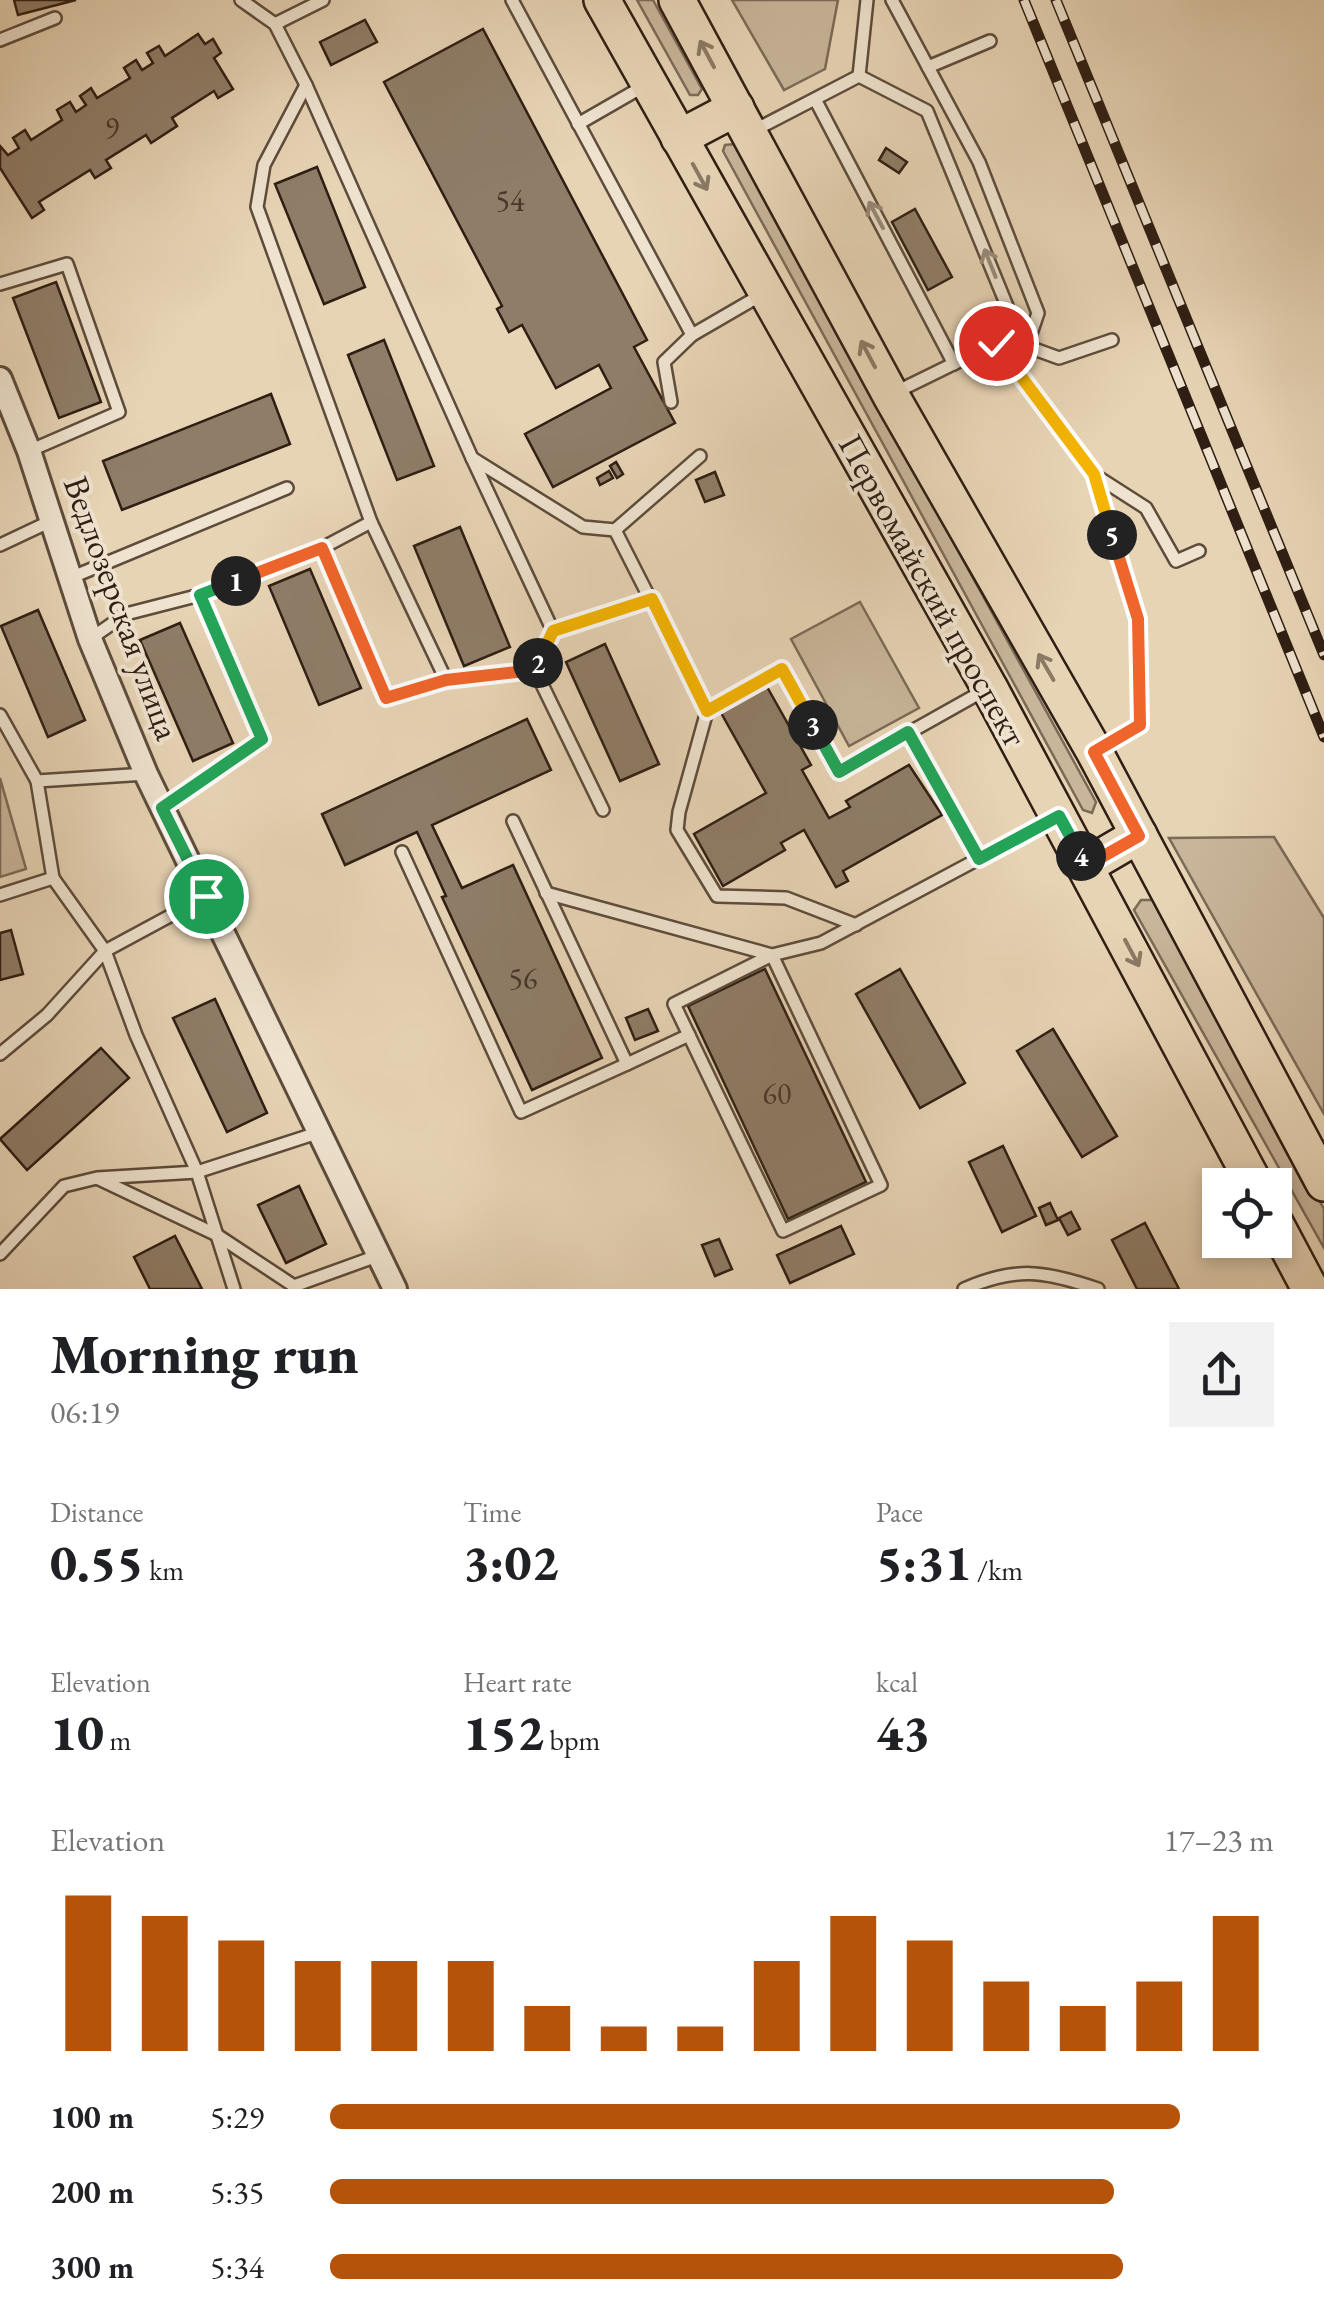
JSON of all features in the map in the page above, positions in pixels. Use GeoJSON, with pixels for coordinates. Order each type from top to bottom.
{"type":"FeatureCollection","features":[{"type":"Feature","properties":{"kind":"main road","name":"Первомайский проспект"},"geometry":{"type":"LineString","coordinates":[[602,0],[990,688],[1246,1168]]}},
{"type":"Feature","properties":{"kind":"main road","name":"Первомайский проспект"},"geometry":{"type":"LineString","coordinates":[[678,0],[890,394],[1094,752],[1324,1182]]}},
{"type":"Feature","properties":{"kind":"main road"},"geometry":{"type":"LineString","coordinates":[[679,138],[742,120]]}},
{"type":"Feature","properties":{"kind":"main road"},"geometry":{"type":"LineString","coordinates":[[1086,866],[1139,836]]}},
{"type":"Feature","properties":{"kind":"main road"},"geometry":{"type":"LineString","coordinates":[[1292,1255],[1310,1289]]}},
{"type":"Feature","properties":{"kind":"street","name":"Ведлозерская улица"},"geometry":{"type":"LineString","coordinates":[[0,379],[30,452],[90,639],[146,774],[395,1289]]}},
{"type":"Feature","properties":{"kind":"lane"},"geometry":{"type":"LineString","coordinates":[[242,0],[274,24],[306,86],[553,631]]}},
{"type":"Feature","properties":{"kind":"lane"},"geometry":{"type":"LineString","coordinates":[[274,24],[323,0]]}},
{"type":"Feature","properties":{"kind":"lane"},"geometry":{"type":"LineString","coordinates":[[512,0],[692,335]]}},
{"type":"Feature","properties":{"kind":"lane"},"geometry":{"type":"LineString","coordinates":[[859,76],[867,0]]}},
{"type":"Feature","properties":{"kind":"lane"},"geometry":{"type":"LineString","coordinates":[[892,0],[979,162],[1038,313],[1018,372]]}},
{"type":"Feature","properties":{"kind":"lane"},"geometry":{"type":"LineString","coordinates":[[0,40],[54,18]]}},
{"type":"Feature","properties":{"kind":"lane"},"geometry":{"type":"LineString","coordinates":[[928,67],[990,42]]}},
{"type":"Feature","properties":{"kind":"lane"},"geometry":{"type":"LineString","coordinates":[[742,120],[816,101],[859,76]]}},
{"type":"Feature","properties":{"kind":"lane"},"geometry":{"type":"LineString","coordinates":[[859,76],[926,111],[1007,306],[996,343],[890,394]]}},
{"type":"Feature","properties":{"kind":"lane"},"geometry":{"type":"LineString","coordinates":[[578,124],[648,84]]}},
{"type":"Feature","properties":{"kind":"lane"},"geometry":{"type":"LineString","coordinates":[[306,86],[264,165],[257,207],[371,522],[446,680]]}},
{"type":"Feature","properties":{"kind":"lane"},"geometry":{"type":"LineString","coordinates":[[816,101],[954,364]]}},
{"type":"Feature","properties":{"kind":"lane"},"geometry":{"type":"LineString","coordinates":[[0,284],[67,264],[119,412],[30,452]]}},
{"type":"Feature","properties":{"kind":"lane"},"geometry":{"type":"LineString","coordinates":[[671,402],[664,362],[692,335],[765,293]]}},
{"type":"Feature","properties":{"kind":"lane"},"geometry":{"type":"LineString","coordinates":[[1026,346],[1060,358],[1112,340]]}},
{"type":"Feature","properties":{"kind":"lane"},"geometry":{"type":"LineString","coordinates":[[996,343],[1094,474],[1138,619],[1140,725],[1094,752]]}},
{"type":"Feature","properties":{"kind":"lane"},"geometry":{"type":"LineString","coordinates":[[472,458],[583,527],[615,530],[700,456]]}},
{"type":"Feature","properties":{"kind":"lane"},"geometry":{"type":"LineString","coordinates":[[1094,474],[1146,508],[1176,561],[1199,551]]}},
{"type":"Feature","properties":{"kind":"lane"},"geometry":{"type":"LineString","coordinates":[[70,578],[287,488]]}},
{"type":"Feature","properties":{"kind":"lane"},"geometry":{"type":"LineString","coordinates":[[0,545],[52,521]]}},
{"type":"Feature","properties":{"kind":"lane"},"geometry":{"type":"LineString","coordinates":[[90,639],[126,614],[200,595],[322,548],[371,522]]}},
{"type":"Feature","properties":{"kind":"lane"},"geometry":{"type":"LineString","coordinates":[[615,530],[707,711],[677,830],[717,896],[786,898],[856,925]]}},
{"type":"Feature","properties":{"kind":"lane"},"geometry":{"type":"LineString","coordinates":[[322,548],[386,698],[446,680],[534,670]]}},
{"type":"Feature","properties":{"kind":"lane"},"geometry":{"type":"LineString","coordinates":[[162,808],[262,739],[200,595]]}},
{"type":"Feature","properties":{"kind":"lane"},"geometry":{"type":"LineString","coordinates":[[534,670],[553,631],[652,599]]}},
{"type":"Feature","properties":{"kind":"lane"},"geometry":{"type":"LineString","coordinates":[[707,711],[782,669],[839,772],[990,688]]}},
{"type":"Feature","properties":{"kind":"lane"},"geometry":{"type":"LineString","coordinates":[[534,670],[603,810]]}},
{"type":"Feature","properties":{"kind":"lane"},"geometry":{"type":"LineString","coordinates":[[0,715],[37,781],[53,878],[104,950],[197,1172],[234,1289]]}},
{"type":"Feature","properties":{"kind":"lane"},"geometry":{"type":"LineString","coordinates":[[908,732],[979,859]]}},
{"type":"Feature","properties":{"kind":"lane"},"geometry":{"type":"LineString","coordinates":[[37,781],[146,774]]}},
{"type":"Feature","properties":{"kind":"lane"},"geometry":{"type":"LineString","coordinates":[[546,892],[772,955],[881,1185],[783,1231],[674,1004],[772,955],[820,943],[1059,816]]}},
{"type":"Feature","properties":{"kind":"lane"},"geometry":{"type":"LineString","coordinates":[[513,821],[626,1064]]}},
{"type":"Feature","properties":{"kind":"lane"},"geometry":{"type":"LineString","coordinates":[[402,852],[521,1112],[689,1034]]}},
{"type":"Feature","properties":{"kind":"lane"},"geometry":{"type":"LineString","coordinates":[[0,894],[53,878]]}},
{"type":"Feature","properties":{"kind":"lane"},"geometry":{"type":"LineString","coordinates":[[0,1054],[47,1015],[104,950],[206,896]]}},
{"type":"Feature","properties":{"kind":"lane"},"geometry":{"type":"LineString","coordinates":[[0,1254],[64,1186],[97,1178],[197,1172],[317,1133]]}},
{"type":"Feature","properties":{"kind":"lane"},"geometry":{"type":"LineString","coordinates":[[97,1178],[218,1235],[294,1286],[377,1256]]}},
{"type":"Feature","properties":{"kind":"lane"},"geometry":{"type":"LineString","coordinates":[[964,1289],[993,1276],[1044,1272],[1098,1289]]}},
{"type":"Feature","properties":{"kind":"shaded area"},"geometry":{"type":"Polygon","coordinates":[[[637,0],[653,0],[702,89],[698,95],[690,95],[637,0]]]}},
{"type":"Feature","properties":{"kind":"shaded area"},"geometry":{"type":"Polygon","coordinates":[[[732,0],[838,0],[825,69],[784,90],[732,0]]]}},
{"type":"Feature","properties":{"kind":"shaded area"},"geometry":{"type":"Polygon","coordinates":[[[735,144],[1096,802],[1092,813],[1083,810],[723,151],[725,145],[735,144]]]}},
{"type":"Feature","properties":{"kind":"shaded area"},"geometry":{"type":"Polygon","coordinates":[[[860,602],[919,708],[849,746],[791,639],[860,602]]]}},
{"type":"Feature","properties":{"kind":"shaded area"},"geometry":{"type":"Polygon","coordinates":[[[0,778],[26,869],[0,877],[0,778]]]}},
{"type":"Feature","properties":{"kind":"shaded area"},"geometry":{"type":"Polygon","coordinates":[[[1274,837],[1324,918],[1324,1114],[1169,838],[1274,837]]]}},
{"type":"Feature","properties":{"kind":"shaded area"},"geometry":{"type":"Polygon","coordinates":[[[1141,900],[1153,900],[1324,1209],[1324,1248],[1292,1191],[1292,1168],[1279,1168],[1134,910],[1141,900]]]}},
{"type":"Feature","properties":{"kind":"building"},"geometry":{"type":"Polygon","coordinates":[[[14,0],[76,0],[18,15],[14,0]]]}},
{"type":"Feature","properties":{"kind":"building"},"geometry":{"type":"Polygon","coordinates":[[[365,20],[377,42],[331,65],[320,42],[365,20]]]}},
{"type":"Feature","properties":{"kind":"building"},"geometry":{"type":"Polygon","coordinates":[[[483,29],[647,340],[634,347],[675,423],[553,487],[525,434],[611,388],[599,365],[556,388],[522,325],[509,332],[497,309],[502,306],[384,82],[483,29]]]}},
{"type":"Feature","properties":{"kind":"building"},"geometry":{"type":"Polygon","coordinates":[[[198,34],[205,44],[213,39],[221,53],[214,58],[233,89],[218,98],[214,91],[172,118],[177,126],[151,143],[146,135],[106,160],[111,168],[95,178],[90,170],[39,202],[44,210],[32,218],[0,168],[0,146],[8,155],[19,148],[13,138],[25,130],[31,140],[62,120],[57,110],[70,102],[76,112],[86,105],[80,96],[91,88],[97,98],[130,78],[124,68],[136,60],[142,70],[153,63],[147,53],[159,46],[165,56],[198,34]]]}},
{"type":"Feature","properties":{"kind":"building"},"geometry":{"type":"Polygon","coordinates":[[[886,148],[907,162],[899,173],[879,160],[886,148]]]}},
{"type":"Feature","properties":{"kind":"building"},"geometry":{"type":"Polygon","coordinates":[[[317,167],[365,287],[324,304],[275,184],[317,167]]]}},
{"type":"Feature","properties":{"kind":"building"},"geometry":{"type":"Polygon","coordinates":[[[915,209],[952,277],[928,290],[892,222],[915,209]]]}},
{"type":"Feature","properties":{"kind":"building"},"geometry":{"type":"Polygon","coordinates":[[[56,282],[101,402],[59,418],[13,298],[56,282]]]}},
{"type":"Feature","properties":{"kind":"building"},"geometry":{"type":"Polygon","coordinates":[[[384,340],[434,466],[397,480],[348,355],[384,340]]]}},
{"type":"Feature","properties":{"kind":"building"},"geometry":{"type":"Polygon","coordinates":[[[271,394],[290,444],[122,510],[103,461],[271,394]]]}},
{"type":"Feature","properties":{"kind":"building"},"geometry":{"type":"Polygon","coordinates":[[[616,462],[623,474],[617,478],[610,466],[616,462]]]}},
{"type":"Feature","properties":{"kind":"building"},"geometry":{"type":"Polygon","coordinates":[[[609,471],[613,478],[600,485],[597,478],[609,471]]]}},
{"type":"Feature","properties":{"kind":"building"},"geometry":{"type":"Polygon","coordinates":[[[715,472],[724,495],[705,502],[696,480],[715,472]]]}},
{"type":"Feature","properties":{"kind":"building"},"geometry":{"type":"Polygon","coordinates":[[[460,527],[510,647],[464,666],[414,546],[460,527]]]}},
{"type":"Feature","properties":{"kind":"building"},"geometry":{"type":"Polygon","coordinates":[[[310,569],[361,688],[319,705],[269,586],[310,569]]]}},
{"type":"Feature","properties":{"kind":"building"},"geometry":{"type":"Polygon","coordinates":[[[38,610],[85,720],[48,737],[1,626],[38,610]]]}},
{"type":"Feature","properties":{"kind":"building"},"geometry":{"type":"Polygon","coordinates":[[[180,623],[233,743],[193,761],[140,640],[180,623]]]}},
{"type":"Feature","properties":{"kind":"building"},"geometry":{"type":"Polygon","coordinates":[[[605,644],[659,764],[620,781],[566,662],[605,644]]]}},
{"type":"Feature","properties":{"kind":"building"},"geometry":{"type":"Polygon","coordinates":[[[766,685],[811,765],[802,770],[829,818],[850,807],[846,801],[909,765],[942,815],[843,871],[848,881],[836,887],[804,830],[781,843],[785,850],[723,886],[694,834],[766,793],[720,711],[766,685]]]}},
{"type":"Feature","properties":{"kind":"building"},"geometry":{"type":"Polygon","coordinates":[[[527,719],[551,770],[432,825],[462,888],[513,865],[602,1058],[532,1090],[442,897],[446,896],[417,832],[345,865],[322,814],[527,719]]]}},
{"type":"Feature","properties":{"kind":"building"},"geometry":{"type":"Polygon","coordinates":[[[11,930],[23,974],[0,980],[0,933],[11,930]]]}},
{"type":"Feature","properties":{"kind":"building"},"geometry":{"type":"Polygon","coordinates":[[[765,969],[866,1182],[788,1219],[688,1006],[765,969]]]}},
{"type":"Feature","properties":{"kind":"building"},"geometry":{"type":"Polygon","coordinates":[[[900,969],[965,1083],[920,1108],[856,994],[900,969]]]}},
{"type":"Feature","properties":{"kind":"building"},"geometry":{"type":"Polygon","coordinates":[[[215,999],[267,1113],[227,1132],[173,1018],[215,999]]]}},
{"type":"Feature","properties":{"kind":"building"},"geometry":{"type":"Polygon","coordinates":[[[648,1009],[658,1031],[635,1040],[626,1018],[648,1009]]]}},
{"type":"Feature","properties":{"kind":"building"},"geometry":{"type":"Polygon","coordinates":[[[1053,1029],[1117,1136],[1082,1157],[1017,1051],[1053,1029]]]}},
{"type":"Feature","properties":{"kind":"building"},"geometry":{"type":"Polygon","coordinates":[[[101,1048],[129,1078],[27,1170],[0,1139],[101,1048]]]}},
{"type":"Feature","properties":{"kind":"building"},"geometry":{"type":"Polygon","coordinates":[[[1003,1146],[1036,1216],[1002,1232],[969,1162],[1003,1146]]]}},
{"type":"Feature","properties":{"kind":"building"},"geometry":{"type":"Polygon","coordinates":[[[299,1186],[326,1244],[286,1263],[258,1205],[299,1186]]]}},
{"type":"Feature","properties":{"kind":"building"},"geometry":{"type":"Polygon","coordinates":[[[1050,1203],[1058,1220],[1046,1225],[1039,1208],[1050,1203]]]}},
{"type":"Feature","properties":{"kind":"building"},"geometry":{"type":"Polygon","coordinates":[[[1071,1212],[1080,1229],[1068,1235],[1059,1218],[1071,1212]]]}},
{"type":"Feature","properties":{"kind":"building"},"geometry":{"type":"Polygon","coordinates":[[[1145,1223],[1179,1289],[1137,1289],[1112,1240],[1145,1223]]]}},
{"type":"Feature","properties":{"kind":"building"},"geometry":{"type":"Polygon","coordinates":[[[841,1226],[854,1254],[790,1283],[777,1255],[841,1226]]]}},
{"type":"Feature","properties":{"kind":"building"},"geometry":{"type":"Polygon","coordinates":[[[175,1236],[202,1289],[150,1289],[134,1257],[175,1236]]]}},
{"type":"Feature","properties":{"kind":"building"},"geometry":{"type":"Polygon","coordinates":[[[719,1239],[732,1269],[715,1276],[702,1245],[719,1239]]]}},
{"type":"Feature","properties":{"kind":"railway"},"geometry":{"type":"LineString","coordinates":[[1024,0],[1324,737]]}},
{"type":"Feature","properties":{"kind":"railway"},"geometry":{"type":"LineString","coordinates":[[1056,0],[1324,655]]}},
{"type":"Feature","properties":{"kind":"route"},"geometry":{"type":"LineString","coordinates":[[206,896],[162,808],[262,739],[200,595],[322,548],[386,698],[446,680],[534,670],[553,631],[652,599],[707,711],[782,669],[839,772],[908,732],[979,859],[1059,816],[1086,866],[1139,836],[1094,752],[1140,725],[1138,619],[1094,474],[996,343]]}}]}
